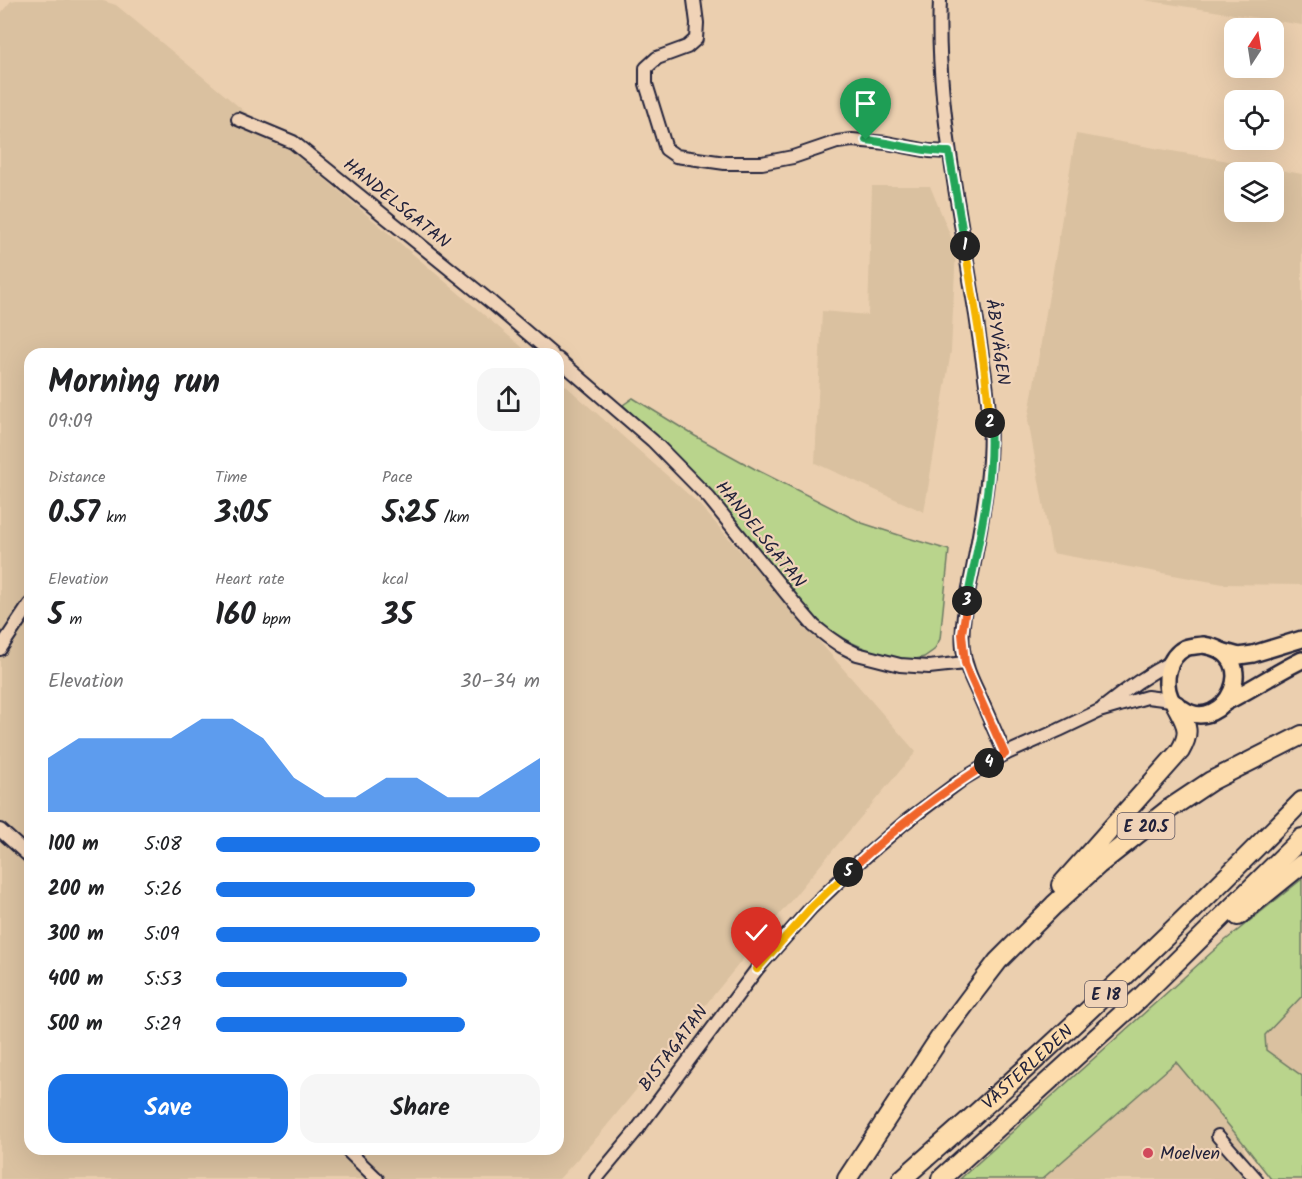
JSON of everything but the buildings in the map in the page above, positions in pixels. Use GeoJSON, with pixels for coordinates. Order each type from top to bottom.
{"type":"FeatureCollection","features":[{"type":"Feature","properties":{"kind":"highway","name":"E 20.5"},"geometry":{"type":"LineString","coordinates":[[1011,948],[1016,938],[1062,884],[1180,751],[1187,730],[1174,703]]}},
{"type":"Feature","properties":{"kind":"highway","name":"E 20.5"},"geometry":{"type":"LineString","coordinates":[[847,1179],[939,1039],[986,976],[1054,904],[1098,864],[1169,809],[1210,781],[1302,735]]}},
{"type":"Feature","properties":{"kind":"highway","name":"VÄSTERLEDEN"},"geometry":{"type":"LineString","coordinates":[[902,1179],[1145,958],[1302,801]]}},
{"type":"Feature","properties":{"kind":"highway","name":"VÄSTERLEDEN"},"geometry":{"type":"LineString","coordinates":[[941,1179],[1140,998],[1302,838]]}},
{"type":"Feature","properties":{"kind":"highway"},"geometry":{"type":"LineString","coordinates":[[1219,920],[1234,920],[1302,864]]}},
{"type":"Feature","properties":{"kind":"main road"},"geometry":{"type":"LineString","coordinates":[[1171,662],[1179,652],[1191,646],[1209,646],[1239,656],[1302,639]]}},
{"type":"Feature","properties":{"kind":"main road"},"geometry":{"type":"LineString","coordinates":[[1220,651],[1229,659],[1235,674],[1233,690],[1224,703]]}},
{"type":"Feature","properties":{"kind":"main road"},"geometry":{"type":"LineString","coordinates":[[1174,703],[1191,714],[1212,712],[1274,674],[1302,660]]}},
{"type":"Feature","properties":{"kind":"main road","name":"E 20.5"},"geometry":{"type":"LineString","coordinates":[[1171,662],[1166,682],[1174,703]]}},
{"type":"Feature","properties":{"kind":"street"},"geometry":{"type":"LineString","coordinates":[[694,0],[697,23],[696,39],[687,47],[657,58],[646,68],[646,84],[666,149],[676,156],[725,163],[762,163],[793,157],[837,142],[852,140],[949,152]]}},
{"type":"Feature","properties":{"kind":"street","name":"ÅBYVÄGEN"},"geometry":{"type":"LineString","coordinates":[[940,0],[939,48],[943,103],[988,401],[990,429],[990,460],[979,540],[963,626],[963,647],[965,663],[970,676],[1005,754]]}},
{"type":"Feature","properties":{"kind":"street","name":"HANDELSGATAN"},"geometry":{"type":"LineString","coordinates":[[238,119],[292,142],[545,348]]}},
{"type":"Feature","properties":{"kind":"street","name":"HANDELSGATAN"},"geometry":{"type":"LineString","coordinates":[[564,364],[653,441],[709,498],[795,604],[814,626],[828,637],[857,654],[900,665],[929,667],[965,663]]}},
{"type":"Feature","properties":{"kind":"street"},"geometry":{"type":"LineString","coordinates":[[0,649],[24,613]]}},
{"type":"Feature","properties":{"kind":"street","name":"BISTAGATAN"},"geometry":{"type":"LineString","coordinates":[[1100,711],[1128,688],[1171,662]]}},
{"type":"Feature","properties":{"kind":"street","name":"BISTAGATAN"},"geometry":{"type":"LineString","coordinates":[[596,1179],[636,1131],[757,969],[811,908],[913,815],[963,779],[1005,754],[1100,711],[1147,697],[1174,703]]}},
{"type":"Feature","properties":{"kind":"street"},"geometry":{"type":"LineString","coordinates":[[0,830],[24,852]]}},
{"type":"Feature","properties":{"kind":"street"},"geometry":{"type":"LineString","coordinates":[[1218,1136],[1256,1179]]}},
{"type":"Feature","properties":{"kind":"street"},"geometry":{"type":"LineString","coordinates":[[352,1155],[377,1179]]}},
{"type":"Feature","properties":{"kind":"shaded area"},"geometry":{"type":"Polygon","coordinates":[[[100,0],[116,5],[297,155],[523,348],[24,348],[24,1155],[564,1155],[564,384],[698,503],[916,752],[806,882],[600,1134],[559,1179],[0,1179],[0,14],[11,1],[100,0]]]}},
{"type":"Feature","properties":{"kind":"shaded area"},"geometry":{"type":"Polygon","coordinates":[[[1144,0],[1302,0],[1302,25],[1284,22],[1284,18],[1258,18],[1144,0]]]}},
{"type":"Feature","properties":{"kind":"shaded area"},"geometry":{"type":"Polygon","coordinates":[[[1076,134],[1234,162],[1224,162],[1224,222],[1284,222],[1284,171],[1302,174],[1302,585],[1223,584],[1052,553],[1028,420],[1076,134]]]}},
{"type":"Feature","properties":{"kind":"shaded area"},"geometry":{"type":"Polygon","coordinates":[[[872,186],[930,186],[956,249],[951,351],[924,512],[815,463],[822,311],[868,315],[872,186]]]}},
{"type":"Feature","properties":{"kind":"shaded area"},"geometry":{"type":"Polygon","coordinates":[[[1302,996],[1302,1076],[1266,1050],[1265,1035],[1302,996]]]}},
{"type":"Feature","properties":{"kind":"shaded area"},"geometry":{"type":"Polygon","coordinates":[[[1176,1062],[1240,1139],[1255,1179],[1042,1179],[1176,1062]]]}},
{"type":"Feature","properties":{"kind":"green space"},"geometry":{"type":"Polygon","coordinates":[[[633,398],[755,469],[862,523],[949,550],[940,639],[934,650],[924,657],[912,660],[879,654],[829,630],[798,598],[714,495],[623,405],[633,398]]]}},
{"type":"Feature","properties":{"kind":"green space"},"geometry":{"type":"Polygon","coordinates":[[[1302,879],[1302,996],[1265,1035],[1266,1050],[1302,1076],[1302,1179],[1271,1179],[1176,1062],[1042,1179],[960,1179],[1222,943],[1302,879]]]}},
{"type":"Feature","properties":{"kind":"place","name":"Moelven"},"geometry":{"type":"Point","coordinates":[1148,1153]}},
{"type":"Feature","properties":{"kind":"route"},"geometry":{"type":"LineString","coordinates":[[757,969],[776,945],[826,892],[859,862],[931,801],[1005,754],[970,676],[965,663],[963,647],[964,618],[982,520],[990,460],[990,429],[982,358],[949,152],[929,151],[866,140]]}}]}
